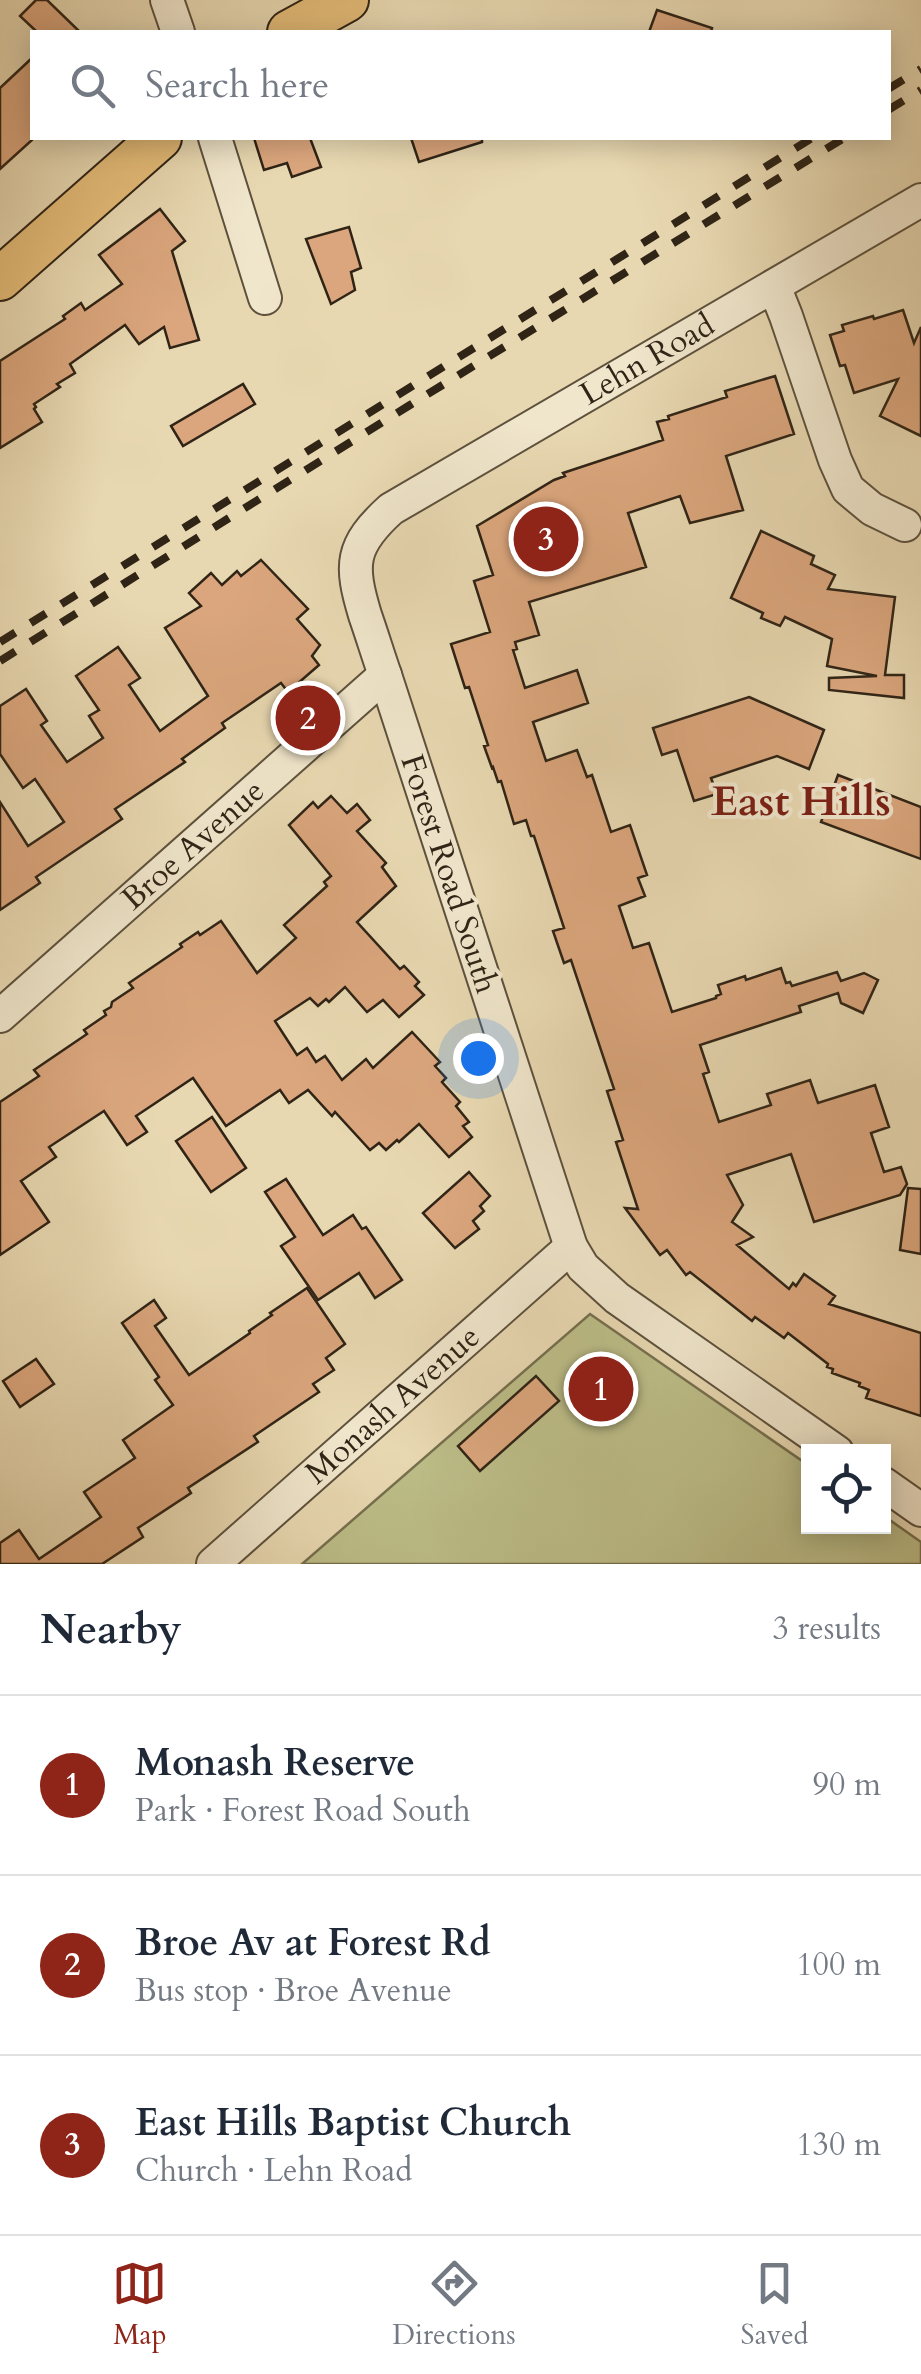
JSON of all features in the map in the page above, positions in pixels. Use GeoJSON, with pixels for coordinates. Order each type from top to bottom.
{"type":"FeatureCollection","features":[{"type":"Feature","properties":{"kind":"main road"},"geometry":{"type":"LineString","coordinates":[[293,30],[348,0]]}},
{"type":"Feature","properties":{"kind":"main road"},"geometry":{"type":"LineString","coordinates":[[0,279],[158,140]]}},
{"type":"Feature","properties":{"kind":"street"},"geometry":{"type":"LineString","coordinates":[[167,0],[177,30]]}},
{"type":"Feature","properties":{"kind":"street"},"geometry":{"type":"LineString","coordinates":[[216,140],[265,298]]}},
{"type":"Feature","properties":{"kind":"street","name":"Lehn Road"},"geometry":{"type":"LineString","coordinates":[[375,524],[391,510],[921,200]]}},
{"type":"Feature","properties":{"kind":"street"},"geometry":{"type":"LineString","coordinates":[[774,286],[834,460],[848,488],[872,508],[905,525]]}},
{"type":"Feature","properties":{"kind":"street","name":"Forest Road South"},"geometry":{"type":"LineString","coordinates":[[375,524],[358,550],[356,582],[571,1247],[583,1266],[616,1298],[825,1444]]}},
{"type":"Feature","properties":{"kind":"street","name":"Broe Avenue"},"geometry":{"type":"LineString","coordinates":[[0,1016],[384,676]]}},
{"type":"Feature","properties":{"kind":"street","name":"Monash Avenue"},"geometry":{"type":"LineString","coordinates":[[213,1564],[571,1247]]}},
{"type":"Feature","properties":{"kind":"street"},"geometry":{"type":"LineString","coordinates":[[891,1489],[921,1510]]}},
{"type":"Feature","properties":{"kind":"green space"},"geometry":{"type":"Polygon","coordinates":[[[590,1314],[801,1460],[801,1534],[891,1534],[891,1521],[921,1542],[921,1564],[302,1564],[590,1314]]]}},
{"type":"Feature","properties":{"kind":"building"},"geometry":{"type":"Polygon","coordinates":[[[36,0],[47,0],[78,30],[35,30],[20,16],[36,0]]]}},
{"type":"Feature","properties":{"kind":"building"},"geometry":{"type":"Polygon","coordinates":[[[657,10],[712,28],[712,30],[650,30],[657,10]]]}},
{"type":"Feature","properties":{"kind":"building"},"geometry":{"type":"Polygon","coordinates":[[[30,60],[32,140],[0,169],[0,88],[30,60]]]}},
{"type":"Feature","properties":{"kind":"building"},"geometry":{"type":"Polygon","coordinates":[[[255,140],[311,140],[321,167],[292,177],[287,163],[264,170],[255,140]]]}},
{"type":"Feature","properties":{"kind":"building"},"geometry":{"type":"Polygon","coordinates":[[[412,140],[482,140],[482,142],[419,162],[412,140]]]}},
{"type":"Feature","properties":{"kind":"building"},"geometry":{"type":"Polygon","coordinates":[[[160,209],[185,241],[172,251],[199,340],[170,348],[164,327],[139,344],[125,325],[70,364],[75,373],[34,404],[42,422],[0,448],[0,361],[65,319],[63,316],[81,303],[85,310],[122,284],[99,255],[160,209]]]}},
{"type":"Feature","properties":{"kind":"building"},"geometry":{"type":"Polygon","coordinates":[[[349,227],[361,268],[351,272],[355,290],[331,304],[306,239],[349,227]]]}},
{"type":"Feature","properties":{"kind":"building"},"geometry":{"type":"Polygon","coordinates":[[[903,310],[914,343],[921,327],[921,436],[880,416],[898,379],[854,393],[830,335],[844,331],[842,325],[903,310]]]}},
{"type":"Feature","properties":{"kind":"building"},"geometry":{"type":"Polygon","coordinates":[[[775,376],[794,434],[726,456],[743,510],[690,523],[680,496],[628,513],[646,567],[529,602],[539,635],[515,642],[517,649],[513,650],[525,688],[577,670],[588,703],[533,722],[546,761],[577,750],[587,777],[592,775],[611,832],[630,825],[647,875],[638,878],[645,896],[619,906],[633,948],[649,943],[672,1012],[716,998],[721,994],[718,985],[781,968],[786,983],[792,986],[837,972],[841,981],[864,973],[878,980],[863,1013],[841,1003],[838,993],[799,1006],[801,1012],[700,1045],[709,1072],[703,1074],[719,1122],[771,1105],[767,1094],[810,1080],[818,1103],[875,1085],[889,1127],[871,1133],[884,1172],[901,1167],[907,1184],[900,1195],[814,1222],[791,1154],[727,1175],[743,1205],[732,1222],[753,1237],[737,1245],[789,1289],[804,1274],[835,1296],[829,1304],[921,1333],[921,1416],[866,1398],[869,1390],[832,1373],[828,1364],[788,1333],[784,1338],[755,1317],[752,1321],[690,1272],[686,1275],[667,1250],[660,1255],[625,1208],[638,1209],[616,1142],[623,1140],[607,1091],[614,1089],[571,960],[564,963],[553,931],[564,928],[534,836],[526,820],[514,824],[451,644],[490,632],[474,581],[493,575],[477,526],[565,476],[563,473],[663,440],[657,422],[669,419],[668,416],[727,397],[725,391],[775,376]]]}},
{"type":"Feature","properties":{"kind":"building"},"geometry":{"type":"Polygon","coordinates":[[[243,384],[255,404],[183,446],[171,426],[243,384]]]}},
{"type":"Feature","properties":{"kind":"building"},"geometry":{"type":"Polygon","coordinates":[[[761,531],[814,556],[811,564],[835,575],[828,589],[895,597],[885,675],[904,675],[904,698],[829,690],[829,678],[877,676],[827,666],[832,639],[785,617],[780,626],[731,598],[761,531]]]}},
{"type":"Feature","properties":{"kind":"building"},"geometry":{"type":"Polygon","coordinates":[[[261,560],[308,609],[297,619],[320,645],[312,656],[319,665],[288,692],[281,683],[222,723],[225,728],[182,759],[185,762],[115,809],[122,819],[36,877],[40,883],[0,910],[0,802],[28,846],[64,822],[35,779],[23,788],[0,754],[0,706],[26,689],[47,721],[41,725],[67,762],[103,738],[89,716],[99,710],[76,676],[118,647],[140,678],[129,685],[160,731],[208,696],[165,628],[201,606],[189,593],[211,573],[222,585],[237,571],[241,576],[261,560]]]}},
{"type":"Feature","properties":{"kind":"building"},"geometry":{"type":"Polygon","coordinates":[[[749,697],[824,730],[809,769],[777,756],[711,778],[717,794],[694,801],[677,750],[662,755],[653,728],[749,697]]]}},
{"type":"Feature","properties":{"kind":"building"},"geometry":{"type":"Polygon","coordinates":[[[838,775],[921,807],[921,859],[821,822],[838,775]]]}},
{"type":"Feature","properties":{"kind":"building"},"geometry":{"type":"Polygon","coordinates":[[[331,796],[347,813],[357,804],[370,820],[357,831],[386,863],[382,867],[396,886],[357,922],[400,969],[404,966],[419,982],[415,986],[424,995],[399,1017],[383,1000],[367,1012],[345,987],[329,1002],[326,999],[318,1006],[310,998],[275,1021],[297,1055],[307,1048],[316,1062],[325,1056],[342,1080],[366,1059],[373,1068],[412,1032],[440,1062],[435,1066],[446,1078],[442,1082],[460,1102],[456,1106],[469,1122],[463,1126],[472,1137],[449,1157],[419,1124],[386,1150],[379,1143],[370,1150],[308,1090],[289,1103],[280,1090],[226,1126],[193,1078],[136,1116],[147,1132],[127,1145],[104,1111],[49,1147],[56,1157],[21,1181],[49,1222],[0,1255],[0,1102],[39,1076],[34,1070],[87,1034],[84,1030],[106,1015],[104,1011],[112,1002],[133,988],[129,983],[198,932],[200,935],[221,921],[257,973],[296,938],[284,925],[327,886],[324,882],[331,876],[289,825],[313,802],[318,808],[331,796]]]}},
{"type":"Feature","properties":{"kind":"building"},"geometry":{"type":"Polygon","coordinates":[[[212,1117],[246,1168],[211,1192],[176,1141],[212,1117]]]}},
{"type":"Feature","properties":{"kind":"building"},"geometry":{"type":"Polygon","coordinates":[[[469,1172],[490,1196],[480,1206],[484,1211],[473,1221],[479,1229],[455,1248],[423,1213],[469,1172]]]}},
{"type":"Feature","properties":{"kind":"building"},"geometry":{"type":"Polygon","coordinates":[[[286,1179],[323,1235],[353,1215],[362,1229],[366,1227],[402,1280],[375,1298],[359,1273],[318,1300],[281,1246],[295,1237],[265,1192],[286,1179]]]}},
{"type":"Feature","properties":{"kind":"building"},"geometry":{"type":"Polygon","coordinates":[[[908,1188],[921,1189],[921,1254],[900,1250],[908,1188]]]}},
{"type":"Feature","properties":{"kind":"building"},"geometry":{"type":"Polygon","coordinates":[[[307,1288],[345,1344],[326,1358],[334,1370],[313,1384],[319,1392],[254,1436],[258,1442],[188,1488],[191,1493],[138,1528],[143,1537],[102,1564],[0,1564],[0,1543],[19,1530],[39,1559],[101,1517],[84,1492],[135,1458],[123,1440],[173,1405],[122,1323],[154,1300],[166,1318],[155,1326],[189,1375],[307,1288]]]}},
{"type":"Feature","properties":{"kind":"building"},"geometry":{"type":"Polygon","coordinates":[[[36,1359],[54,1384],[20,1407],[3,1381],[36,1359]]]}},
{"type":"Feature","properties":{"kind":"building"},"geometry":{"type":"Polygon","coordinates":[[[536,1376],[559,1401],[480,1471],[458,1446],[536,1376]]]}},
{"type":"Feature","properties":{"kind":"railway"},"geometry":{"type":"LineString","coordinates":[[891,87],[921,69]]}},
{"type":"Feature","properties":{"kind":"railway"},"geometry":{"type":"LineString","coordinates":[[891,108],[921,90]]}},
{"type":"Feature","properties":{"kind":"railway"},"geometry":{"type":"LineString","coordinates":[[0,642],[809,140]]}},
{"type":"Feature","properties":{"kind":"railway"},"geometry":{"type":"LineString","coordinates":[[0,661],[841,140]]}},
{"type":"Feature","properties":{"kind":"place","name":"East Hills Baptist Church"},"geometry":{"type":"Point","coordinates":[546,539]}},
{"type":"Feature","properties":{"kind":"place","name":"Broe Av at Forest Rd"},"geometry":{"type":"Point","coordinates":[308,718]}},
{"type":"Feature","properties":{"kind":"place","name":"Monash Reserve"},"geometry":{"type":"Point","coordinates":[601,1389]}},
{"type":"Feature","properties":{"kind":"district","name":"East Hills"},"geometry":{"type":"Point","coordinates":[801,801]}}]}
